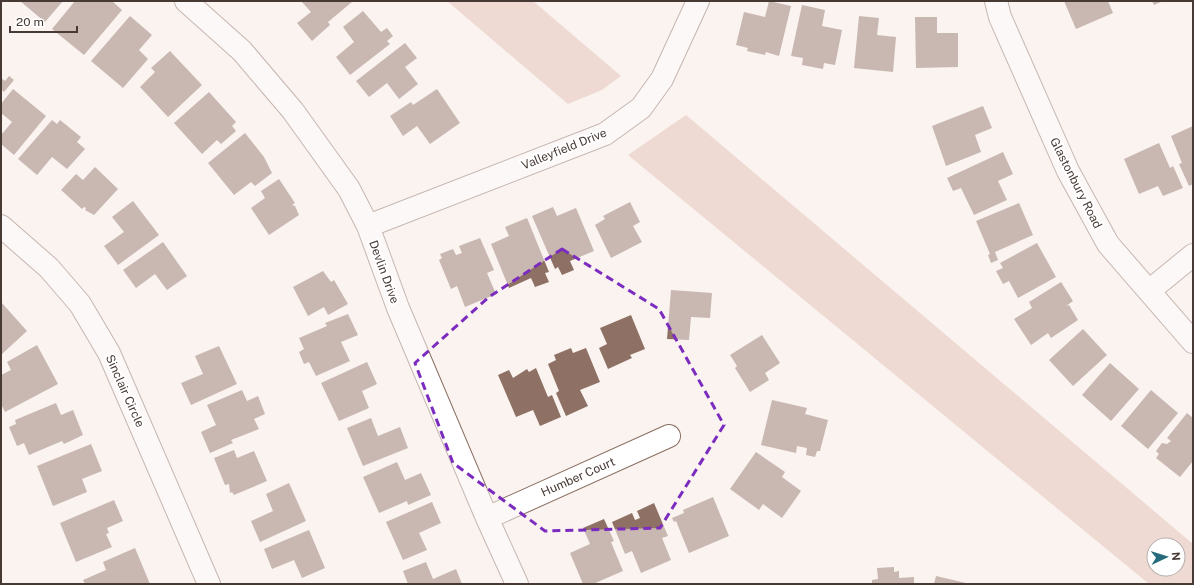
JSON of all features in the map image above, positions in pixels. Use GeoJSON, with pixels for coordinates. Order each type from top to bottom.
{"type":"FeatureCollection","features":[{"type":"Feature","properties":{"kind":"street","name":"Devlin Drive"},"geometry":{"type":"LineString","coordinates":[[186,1],[242,51],[293,111],[349,189],[368,226],[398,308],[487,518],[517,584]]}},
{"type":"Feature","properties":{"kind":"street","name":"Valleyfield Drive"},"geometry":{"type":"LineString","coordinates":[[368,226],[606,134],[641,108],[662,79],[698,1]]}},
{"type":"Feature","properties":{"kind":"street","name":"Glastonbury Road"},"geometry":{"type":"LineString","coordinates":[[996,1],[1000,18],[1068,171],[1108,244],[1193,342]]}},
{"type":"Feature","properties":{"kind":"street","name":"Sinclair Circle"},"geometry":{"type":"LineString","coordinates":[[1,226],[49,268],[80,304],[109,353],[208,584]]}},
{"type":"Feature","properties":{"kind":"street"},"geometry":{"type":"LineString","coordinates":[[1149,291],[1193,255]]}},
{"type":"Feature","properties":{"kind":"street","name":"Humber Court"},"geometry":{"type":"LineString","coordinates":[[487,518],[669,436]]}},
{"type":"Feature","properties":{"kind":"highlighted area"},"geometry":{"type":"Polygon","coordinates":[[[562,249],[659,309],[724,425],[660,528],[545,531],[453,463],[415,363],[489,297],[562,249]]]}},
{"type":"Feature","properties":{"kind":"shaded area"},"geometry":{"type":"Polygon","coordinates":[[[447,1],[533,1],[621,76],[602,90],[568,104],[447,1]]]}},
{"type":"Feature","properties":{"kind":"shaded area"},"geometry":{"type":"Polygon","coordinates":[[[686,115],[1185,537],[1146,537],[1146,577],[1186,577],[1186,538],[1193,544],[1193,584],[1149,584],[628,155],[686,115]]]}},
{"type":"Feature","properties":{"kind":"building"},"geometry":{"type":"Polygon","coordinates":[[[20,1],[63,1],[45,22],[20,1]]]}},
{"type":"Feature","properties":{"kind":"building"},"geometry":{"type":"Polygon","coordinates":[[[75,1],[112,1],[122,10],[84,55],[52,29],[75,1]]]}},
{"type":"Feature","properties":{"kind":"building"},"geometry":{"type":"Polygon","coordinates":[[[301,1],[352,2],[328,22],[330,25],[312,41],[297,23],[311,12],[301,1]]]}},
{"type":"Feature","properties":{"kind":"building"},"geometry":{"type":"Polygon","coordinates":[[[769,1],[791,6],[779,56],[766,52],[765,55],[747,51],[748,48],[736,45],[744,12],[765,17],[769,1]]]}},
{"type":"Feature","properties":{"kind":"building"},"geometry":{"type":"Polygon","coordinates":[[[1064,1],[1108,1],[1113,13],[1076,29],[1064,1]]]}},
{"type":"Feature","properties":{"kind":"building"},"geometry":{"type":"Polygon","coordinates":[[[1152,1],[1163,1],[1154,5],[1152,1]]]}},
{"type":"Feature","properties":{"kind":"building"},"geometry":{"type":"Polygon","coordinates":[[[802,5],[825,10],[822,26],[842,30],[835,65],[824,63],[823,69],[802,65],[803,58],[791,56],[802,5]]]}},
{"type":"Feature","properties":{"kind":"building"},"geometry":{"type":"Polygon","coordinates":[[[363,11],[381,32],[387,28],[393,36],[387,41],[390,44],[350,75],[336,57],[354,42],[343,27],[363,11]]]}},
{"type":"Feature","properties":{"kind":"building"},"geometry":{"type":"Polygon","coordinates":[[[130,16],[152,35],[139,50],[148,59],[123,88],[91,61],[130,16]]]}},
{"type":"Feature","properties":{"kind":"building"},"geometry":{"type":"Polygon","coordinates":[[[859,16],[879,18],[877,35],[896,37],[893,72],[854,68],[859,16]]]}},
{"type":"Feature","properties":{"kind":"building"},"geometry":{"type":"Polygon","coordinates":[[[915,17],[937,17],[937,33],[958,33],[958,67],[916,68],[915,17]]]}},
{"type":"Feature","properties":{"kind":"building"},"geometry":{"type":"Polygon","coordinates":[[[405,43],[417,58],[405,67],[418,84],[399,99],[387,83],[369,97],[356,81],[405,43]]]}},
{"type":"Feature","properties":{"kind":"building"},"geometry":{"type":"Polygon","coordinates":[[[170,51],[202,85],[168,117],[140,87],[155,72],[151,68],[170,51]]]}},
{"type":"Feature","properties":{"kind":"building"},"geometry":{"type":"Polygon","coordinates":[[[9,76],[14,80],[4,92],[1,89],[1,78],[5,81],[9,76]]]}},
{"type":"Feature","properties":{"kind":"building"},"geometry":{"type":"Polygon","coordinates":[[[13,89],[46,116],[14,155],[1,144],[1,135],[12,122],[1,113],[1,104],[13,89]]]}},
{"type":"Feature","properties":{"kind":"building"},"geometry":{"type":"Polygon","coordinates":[[[437,89],[460,123],[430,144],[417,126],[403,136],[390,116],[411,102],[413,105],[437,89]]]}},
{"type":"Feature","properties":{"kind":"building"},"geometry":{"type":"Polygon","coordinates":[[[209,92],[236,122],[232,126],[236,131],[221,144],[217,140],[202,154],[174,123],[209,92]]]}},
{"type":"Feature","properties":{"kind":"building"},"geometry":{"type":"Polygon","coordinates":[[[983,106],[992,128],[975,135],[981,152],[946,166],[932,126],[983,106]]]}},
{"type":"Feature","properties":{"kind":"building"},"geometry":{"type":"Polygon","coordinates":[[[52,120],[57,124],[60,120],[81,137],[77,142],[85,149],[67,169],[52,157],[37,175],[18,159],[52,120]]]}},
{"type":"Feature","properties":{"kind":"building"},"geometry":{"type":"Polygon","coordinates":[[[1193,126],[1193,184],[1189,186],[1179,164],[1182,163],[1171,136],[1193,126]]]}},
{"type":"Feature","properties":{"kind":"building"},"geometry":{"type":"Polygon","coordinates":[[[245,133],[264,157],[272,173],[255,186],[251,182],[234,195],[208,163],[245,133]]]}},
{"type":"Feature","properties":{"kind":"building"},"geometry":{"type":"Polygon","coordinates":[[[1159,143],[1170,168],[1173,166],[1183,188],[1163,196],[1158,186],[1139,194],[1124,159],[1159,143]]]}},
{"type":"Feature","properties":{"kind":"building"},"geometry":{"type":"Polygon","coordinates":[[[1003,152],[1013,174],[998,181],[1007,200],[974,215],[961,188],[953,191],[947,178],[1003,152]]]}},
{"type":"Feature","properties":{"kind":"building"},"geometry":{"type":"Polygon","coordinates":[[[95,167],[118,189],[94,215],[85,210],[86,208],[84,207],[82,209],[61,190],[76,174],[83,180],[95,167]]]}},
{"type":"Feature","properties":{"kind":"building"},"geometry":{"type":"Polygon","coordinates":[[[279,179],[295,203],[292,205],[295,206],[299,215],[269,235],[251,208],[265,198],[261,191],[279,179]]]}},
{"type":"Feature","properties":{"kind":"building"},"geometry":{"type":"Polygon","coordinates":[[[133,201],[159,235],[118,265],[104,246],[124,232],[112,217],[133,201]]]}},
{"type":"Feature","properties":{"kind":"building"},"geometry":{"type":"Polygon","coordinates":[[[630,202],[640,222],[633,226],[642,242],[611,258],[595,225],[605,219],[603,216],[630,202]]]}},
{"type":"Feature","properties":{"kind":"building"},"geometry":{"type":"Polygon","coordinates":[[[1019,203],[1033,235],[995,252],[998,260],[991,263],[988,255],[990,254],[976,221],[1019,203]]]}},
{"type":"Feature","properties":{"kind":"building"},"geometry":{"type":"Polygon","coordinates":[[[553,207],[557,216],[576,208],[594,251],[570,261],[574,270],[562,275],[558,267],[555,269],[532,216],[553,207]]]}},
{"type":"Feature","properties":{"kind":"building"},"geometry":{"type":"Polygon","coordinates":[[[527,218],[549,272],[545,273],[549,282],[535,287],[531,278],[509,288],[491,244],[509,236],[505,227],[527,218]]]}},
{"type":"Feature","properties":{"kind":"building"},"geometry":{"type":"Polygon","coordinates":[[[480,238],[494,270],[487,273],[496,294],[465,307],[457,286],[451,289],[439,260],[442,258],[440,254],[453,249],[456,255],[462,253],[459,246],[480,238]]]}},
{"type":"Feature","properties":{"kind":"building"},"geometry":{"type":"Polygon","coordinates":[[[163,242],[187,276],[167,290],[155,274],[136,288],[123,270],[163,242]]]}},
{"type":"Feature","properties":{"kind":"building"},"geometry":{"type":"Polygon","coordinates":[[[1037,243],[1056,277],[1018,298],[1009,281],[1003,284],[996,271],[1003,268],[1000,263],[1037,243]]]}},
{"type":"Feature","properties":{"kind":"building"},"geometry":{"type":"Polygon","coordinates":[[[323,271],[331,282],[334,280],[348,304],[328,315],[324,307],[308,316],[293,287],[323,271]]]}},
{"type":"Feature","properties":{"kind":"building"},"geometry":{"type":"Polygon","coordinates":[[[1061,282],[1073,301],[1066,306],[1069,305],[1078,320],[1051,338],[1048,333],[1031,345],[1014,319],[1032,308],[1029,302],[1061,282]]]}},
{"type":"Feature","properties":{"kind":"building"},"geometry":{"type":"Polygon","coordinates":[[[671,290],[712,293],[710,318],[691,317],[689,340],[667,339],[671,290]]]}},
{"type":"Feature","properties":{"kind":"building"},"geometry":{"type":"Polygon","coordinates":[[[1,302],[27,331],[2,354],[1,353],[1,302]]]}},
{"type":"Feature","properties":{"kind":"building"},"geometry":{"type":"Polygon","coordinates":[[[348,314],[358,335],[341,342],[350,361],[316,376],[309,362],[304,364],[299,352],[304,349],[299,338],[327,326],[325,323],[348,314]]]}},
{"type":"Feature","properties":{"kind":"building"},"geometry":{"type":"Polygon","coordinates":[[[631,315],[645,349],[630,355],[632,358],[608,369],[599,348],[607,344],[600,328],[631,315]]]}},
{"type":"Feature","properties":{"kind":"building"},"geometry":{"type":"Polygon","coordinates":[[[1083,329],[1107,355],[1073,386],[1049,360],[1083,329]]]}},
{"type":"Feature","properties":{"kind":"building"},"geometry":{"type":"Polygon","coordinates":[[[762,335],[780,363],[765,373],[769,380],[750,392],[735,368],[737,366],[730,355],[762,335]]]}},
{"type":"Feature","properties":{"kind":"building"},"geometry":{"type":"Polygon","coordinates":[[[37,345],[58,384],[5,412],[1,404],[1,375],[11,370],[7,362],[37,345]]]}},
{"type":"Feature","properties":{"kind":"building"},"geometry":{"type":"Polygon","coordinates":[[[219,346],[237,384],[191,405],[181,383],[203,374],[195,356],[219,346]]]}},
{"type":"Feature","properties":{"kind":"building"},"geometry":{"type":"Polygon","coordinates":[[[571,348],[573,353],[586,348],[600,382],[580,390],[588,406],[566,416],[556,393],[559,391],[548,364],[556,360],[554,355],[571,348]]]}},
{"type":"Feature","properties":{"kind":"building"},"geometry":{"type":"Polygon","coordinates":[[[367,362],[377,384],[362,391],[369,408],[339,421],[321,383],[367,362]]]}},
{"type":"Feature","properties":{"kind":"building"},"geometry":{"type":"Polygon","coordinates":[[[1110,363],[1139,389],[1111,421],[1082,395],[1110,363]]]}},
{"type":"Feature","properties":{"kind":"building"},"geometry":{"type":"Polygon","coordinates":[[[536,368],[548,397],[552,395],[561,417],[540,426],[533,410],[516,417],[498,375],[509,370],[513,378],[527,369],[529,372],[536,368]]]}},
{"type":"Feature","properties":{"kind":"building"},"geometry":{"type":"Polygon","coordinates":[[[242,390],[247,401],[258,396],[265,414],[254,419],[259,429],[231,440],[233,443],[210,453],[201,432],[216,425],[207,405],[242,390]]]}},
{"type":"Feature","properties":{"kind":"building"},"geometry":{"type":"Polygon","coordinates":[[[1151,390],[1178,413],[1148,449],[1121,426],[1151,390]]]}},
{"type":"Feature","properties":{"kind":"building"},"geometry":{"type":"Polygon","coordinates":[[[772,400],[807,408],[805,414],[828,420],[820,451],[817,451],[815,457],[806,455],[807,448],[797,446],[796,453],[761,445],[772,400]]]}},
{"type":"Feature","properties":{"kind":"building"},"geometry":{"type":"Polygon","coordinates":[[[56,403],[61,415],[73,410],[83,435],[64,444],[62,441],[29,455],[24,443],[17,446],[9,427],[16,424],[15,420],[56,403]]]}},
{"type":"Feature","properties":{"kind":"building"},"geometry":{"type":"Polygon","coordinates":[[[1187,413],[1193,418],[1193,461],[1180,477],[1156,458],[1159,454],[1156,451],[1162,443],[1167,444],[1171,441],[1167,438],[1187,413]]]}},
{"type":"Feature","properties":{"kind":"building"},"geometry":{"type":"Polygon","coordinates":[[[371,418],[378,436],[400,427],[408,448],[363,466],[347,428],[371,418]]]}},
{"type":"Feature","properties":{"kind":"building"},"geometry":{"type":"Polygon","coordinates":[[[91,444],[102,471],[82,479],[87,492],[53,506],[37,466],[91,444]]]}},
{"type":"Feature","properties":{"kind":"building"},"geometry":{"type":"Polygon","coordinates":[[[234,450],[237,458],[254,451],[267,481],[234,495],[232,492],[230,493],[229,484],[225,485],[214,458],[234,450]]]}},
{"type":"Feature","properties":{"kind":"building"},"geometry":{"type":"Polygon","coordinates":[[[756,452],[785,472],[782,477],[801,491],[782,518],[763,504],[759,510],[730,489],[756,452]]]}},
{"type":"Feature","properties":{"kind":"building"},"geometry":{"type":"Polygon","coordinates":[[[397,462],[405,480],[421,473],[431,495],[408,505],[407,501],[379,513],[363,477],[397,462]]]}},
{"type":"Feature","properties":{"kind":"building"},"geometry":{"type":"Polygon","coordinates":[[[289,483],[306,521],[260,542],[251,521],[273,511],[266,494],[289,483]]]}},
{"type":"Feature","properties":{"kind":"building"},"geometry":{"type":"Polygon","coordinates":[[[713,497],[729,536],[689,553],[676,521],[674,522],[672,518],[684,513],[683,510],[713,497]]]}},
{"type":"Feature","properties":{"kind":"building"},"geometry":{"type":"Polygon","coordinates":[[[114,500],[123,521],[107,528],[109,533],[106,534],[112,547],[76,562],[60,523],[114,500]]]}},
{"type":"Feature","properties":{"kind":"building"},"geometry":{"type":"Polygon","coordinates":[[[432,502],[441,523],[419,533],[427,550],[403,560],[386,522],[432,502]]]}},
{"type":"Feature","properties":{"kind":"building"},"geometry":{"type":"Polygon","coordinates":[[[654,503],[668,536],[662,538],[671,560],[641,573],[632,551],[625,554],[612,522],[632,513],[635,520],[640,518],[637,511],[654,503]]]}},
{"type":"Feature","properties":{"kind":"building"},"geometry":{"type":"Polygon","coordinates":[[[604,519],[614,541],[611,542],[623,571],[593,584],[583,584],[570,553],[590,544],[583,528],[604,519]]]}},
{"type":"Feature","properties":{"kind":"building"},"geometry":{"type":"Polygon","coordinates":[[[309,530],[325,568],[302,578],[294,560],[272,569],[264,549],[309,530]]]}},
{"type":"Feature","properties":{"kind":"building"},"geometry":{"type":"Polygon","coordinates":[[[135,548],[150,584],[85,584],[83,580],[106,570],[103,562],[135,548]]]}},
{"type":"Feature","properties":{"kind":"building"},"geometry":{"type":"Polygon","coordinates":[[[426,562],[433,579],[456,569],[462,584],[408,584],[403,571],[426,562]]]}},
{"type":"Feature","properties":{"kind":"building"},"geometry":{"type":"Polygon","coordinates":[[[894,567],[894,572],[899,571],[899,578],[914,577],[914,584],[872,584],[872,580],[878,579],[877,568],[894,567]]]}},
{"type":"Feature","properties":{"kind":"building"},"geometry":{"type":"Polygon","coordinates":[[[936,576],[966,583],[966,584],[934,584],[936,576]]]}}]}
